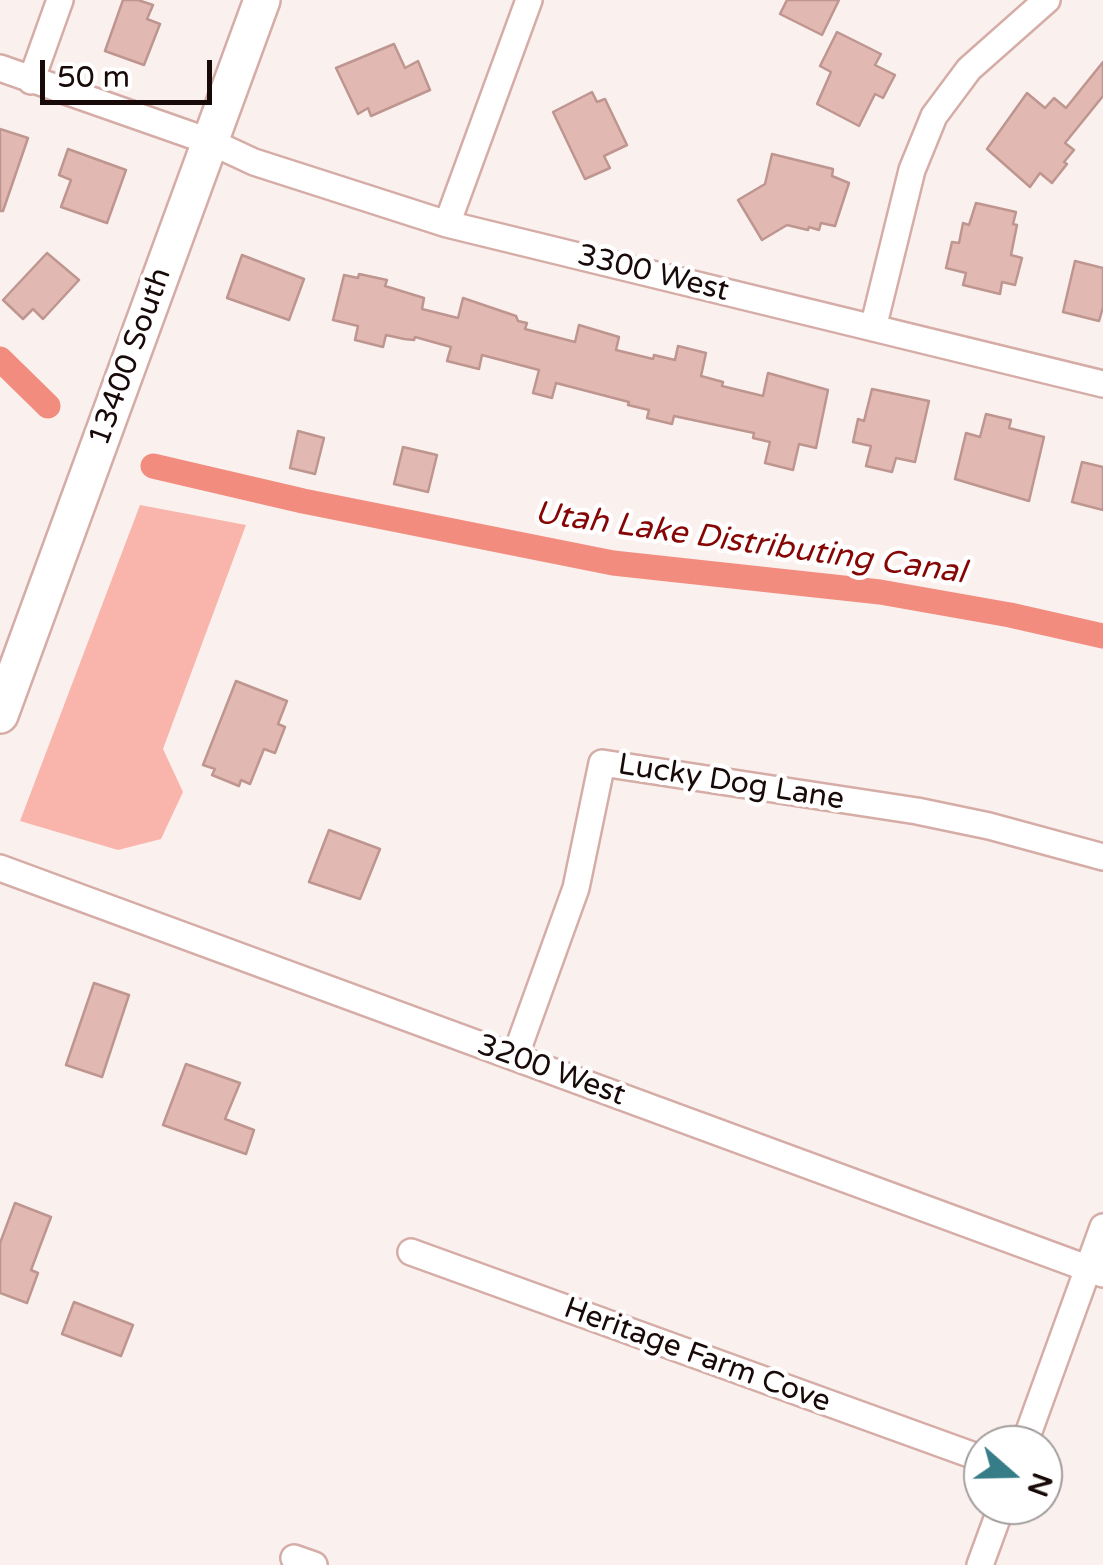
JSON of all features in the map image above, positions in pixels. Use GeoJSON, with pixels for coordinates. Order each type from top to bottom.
{"type":"FeatureCollection","features":[{"type":"Feature","properties":{"kind":"main road","name":"13400 South"},"geometry":{"type":"LineString","coordinates":[[4,693],[262,0]]}},
{"type":"Feature","properties":{"kind":"street"},"geometry":{"type":"LineString","coordinates":[[30,81],[60,0]]}},
{"type":"Feature","properties":{"kind":"street"},"geometry":{"type":"LineString","coordinates":[[447,224],[529,0]]}},
{"type":"Feature","properties":{"kind":"street"},"geometry":{"type":"LineString","coordinates":[[873,328],[912,170],[934,116],[969,69],[1047,0]]}},
{"type":"Feature","properties":{"kind":"street","name":"3300 West"},"geometry":{"type":"LineString","coordinates":[[0,68],[210,142],[254,162],[447,224],[1103,384]]}},
{"type":"Feature","properties":{"kind":"street","name":"Lucky Dog Lane"},"geometry":{"type":"LineString","coordinates":[[515,1058],[576,888],[602,763],[917,811],[1103,857]]}},
{"type":"Feature","properties":{"kind":"street","name":"3200 West"},"geometry":{"type":"LineString","coordinates":[[0,868],[1096,1271]]}},
{"type":"Feature","properties":{"kind":"street"},"geometry":{"type":"LineString","coordinates":[[1032,1425],[1096,1271],[1103,1228]]}},
{"type":"Feature","properties":{"kind":"street","name":"Heritage Farm Cove"},"geometry":{"type":"LineString","coordinates":[[411,1252],[963,1453]]}},
{"type":"Feature","properties":{"kind":"street"},"geometry":{"type":"LineString","coordinates":[[980,1565],[995,1525]]}},
{"type":"Feature","properties":{"kind":"shaded area"},"geometry":{"type":"Polygon","coordinates":[[[140,505],[246,525],[163,749],[183,792],[161,839],[118,850],[20,821],[140,505]]]}},
{"type":"Feature","properties":{"kind":"building"},"geometry":{"type":"Polygon","coordinates":[[[123,0],[153,5],[147,19],[160,24],[144,65],[105,51],[123,0]]]}},
{"type":"Feature","properties":{"kind":"building"},"geometry":{"type":"Polygon","coordinates":[[[787,0],[839,0],[822,35],[780,14],[787,0]]]}},
{"type":"Feature","properties":{"kind":"building"},"geometry":{"type":"Polygon","coordinates":[[[837,32],[881,54],[875,65],[895,75],[883,98],[875,94],[859,126],[817,104],[831,72],[820,66],[837,32]]]}},
{"type":"Feature","properties":{"kind":"building"},"geometry":{"type":"Polygon","coordinates":[[[394,44],[405,68],[418,61],[430,90],[371,116],[368,108],[358,114],[336,68],[394,44]]]}},
{"type":"Feature","properties":{"kind":"building"},"geometry":{"type":"Polygon","coordinates":[[[1103,62],[1103,96],[1065,143],[1074,150],[1052,183],[1040,173],[1030,187],[987,149],[1027,93],[1045,108],[1054,98],[1066,108],[1103,62]]]}},
{"type":"Feature","properties":{"kind":"building"},"geometry":{"type":"Polygon","coordinates":[[[592,92],[597,102],[605,99],[627,145],[604,156],[610,168],[585,179],[553,112],[592,92]]]}},
{"type":"Feature","properties":{"kind":"building"},"geometry":{"type":"Polygon","coordinates":[[[0,129],[28,138],[3,211],[0,211],[0,129]]]}},
{"type":"Feature","properties":{"kind":"building"},"geometry":{"type":"Polygon","coordinates":[[[68,149],[126,170],[107,223],[61,207],[71,180],[59,175],[68,149]]]}},
{"type":"Feature","properties":{"kind":"building"},"geometry":{"type":"Polygon","coordinates":[[[772,154],[833,169],[832,176],[849,183],[835,226],[821,223],[819,230],[808,230],[787,225],[762,240],[738,200],[765,184],[772,154]]]}},
{"type":"Feature","properties":{"kind":"building"},"geometry":{"type":"Polygon","coordinates":[[[976,203],[1016,212],[1011,255],[1022,258],[1015,285],[1002,282],[1000,294],[963,285],[966,273],[946,268],[952,242],[959,243],[963,223],[969,225],[976,203]]]}},
{"type":"Feature","properties":{"kind":"building"},"geometry":{"type":"Polygon","coordinates":[[[47,253],[79,280],[43,319],[33,309],[23,319],[3,300],[47,253]]]}},
{"type":"Feature","properties":{"kind":"building"},"geometry":{"type":"Polygon","coordinates":[[[242,255],[304,279],[289,320],[227,298],[242,255]]]}},
{"type":"Feature","properties":{"kind":"building"},"geometry":{"type":"Polygon","coordinates":[[[1075,261],[1103,268],[1099,321],[1063,312],[1075,261]]]}},
{"type":"Feature","properties":{"kind":"building"},"geometry":{"type":"Polygon","coordinates":[[[359,274],[387,280],[385,286],[424,298],[422,309],[458,318],[463,298],[516,316],[518,321],[527,323],[525,329],[575,342],[579,325],[619,337],[616,350],[653,359],[654,355],[675,360],[678,346],[706,353],[701,376],[723,382],[722,386],[763,396],[768,373],[828,390],[816,448],[799,444],[793,470],[765,463],[770,442],[753,438],[754,433],[674,416],[672,424],[647,418],[649,410],[628,405],[629,402],[556,383],[552,398],[533,393],[539,370],[482,355],[479,369],[447,361],[451,347],[415,337],[414,340],[386,335],[383,347],[355,340],[358,326],[333,320],[344,275],[358,278],[359,274]]]}},
{"type":"Feature","properties":{"kind":"building"},"geometry":{"type":"Polygon","coordinates":[[[872,389],[929,401],[915,462],[896,458],[892,472],[866,466],[871,446],[853,442],[858,419],[864,421],[872,389]]]}},
{"type":"Feature","properties":{"kind":"building"},"geometry":{"type":"Polygon","coordinates":[[[986,414],[1011,420],[1009,428],[1044,437],[1029,501],[955,479],[966,433],[980,437],[986,414]]]}},
{"type":"Feature","properties":{"kind":"building"},"geometry":{"type":"Polygon","coordinates":[[[298,431],[324,438],[315,474],[290,468],[298,431]]]}},
{"type":"Feature","properties":{"kind":"building"},"geometry":{"type":"Polygon","coordinates":[[[403,447],[437,455],[428,492],[394,484],[403,447]]]}},
{"type":"Feature","properties":{"kind":"building"},"geometry":{"type":"Polygon","coordinates":[[[1082,462],[1103,467],[1103,510],[1072,502],[1082,462]]]}},
{"type":"Feature","properties":{"kind":"building"},"geometry":{"type":"Polygon","coordinates":[[[236,681],[287,701],[278,724],[285,727],[275,753],[264,749],[250,784],[241,780],[239,786],[212,775],[215,769],[203,765],[236,681]]]}},
{"type":"Feature","properties":{"kind":"building"},"geometry":{"type":"Polygon","coordinates":[[[329,830],[380,849],[360,899],[309,882],[329,830]]]}},
{"type":"Feature","properties":{"kind":"building"},"geometry":{"type":"Polygon","coordinates":[[[94,983],[129,995],[102,1077],[66,1065],[94,983]]]}},
{"type":"Feature","properties":{"kind":"building"},"geometry":{"type":"Polygon","coordinates":[[[186,1064],[240,1083],[225,1119],[254,1130],[246,1154],[163,1125],[186,1064]]]}},
{"type":"Feature","properties":{"kind":"building"},"geometry":{"type":"Polygon","coordinates":[[[15,1203],[51,1217],[31,1270],[38,1273],[27,1303],[0,1293],[0,1243],[15,1203]]]}},
{"type":"Feature","properties":{"kind":"building"},"geometry":{"type":"Polygon","coordinates":[[[74,1302],[133,1325],[121,1356],[62,1334],[74,1302]]]}},
{"type":"Feature","properties":{"kind":"waterway","name":"Utah Lake Distributing Canal"},"geometry":{"type":"LineString","coordinates":[[0,359],[48,406]]}},
{"type":"Feature","properties":{"kind":"waterway","name":"Utah Lake Distributing Canal"},"geometry":{"type":"LineString","coordinates":[[153,466],[303,501],[613,563],[880,592],[1103,636]]}}]}
